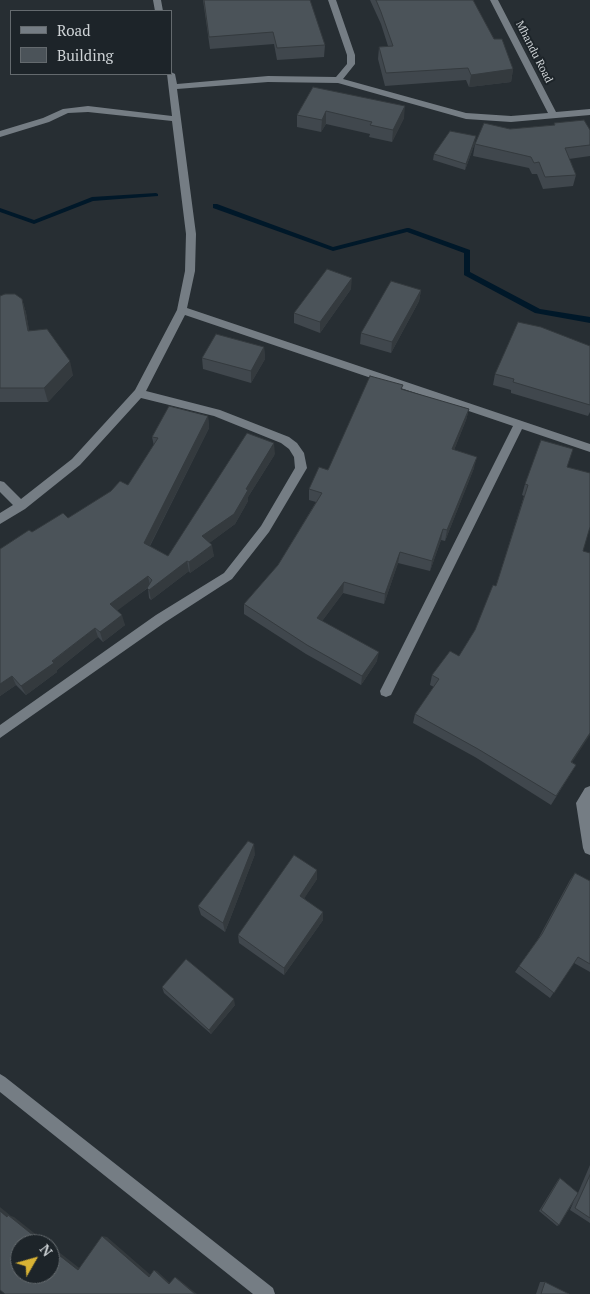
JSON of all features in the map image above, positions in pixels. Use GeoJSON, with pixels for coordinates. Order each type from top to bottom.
{"type":"FeatureCollection","features":[{"type":"Feature","properties":{"kind":"street"},"geometry":{"type":"LineString","coordinates":[[332,0],[351,55],[350,64],[338,80]]}},
{"type":"Feature","properties":{"kind":"street","name":"Mhandu Road"},"geometry":{"type":"LineString","coordinates":[[494,0],[553,115]]}},
{"type":"Feature","properties":{"kind":"street"},"geometry":{"type":"LineString","coordinates":[[0,519],[21,506],[76,462],[139,393],[182,310],[190,271],[191,234],[171,75]]}},
{"type":"Feature","properties":{"kind":"street"},"geometry":{"type":"LineString","coordinates":[[173,87],[268,78],[338,80],[466,116],[511,119],[590,112]]}},
{"type":"Feature","properties":{"kind":"street"},"geometry":{"type":"LineString","coordinates":[[0,134],[46,120],[66,111],[88,109],[177,119]]}},
{"type":"Feature","properties":{"kind":"street"},"geometry":{"type":"LineString","coordinates":[[182,310],[590,448]]}},
{"type":"Feature","properties":{"kind":"street"},"geometry":{"type":"LineString","coordinates":[[0,732],[160,620],[228,576],[265,528],[301,468],[300,456],[293,446],[285,440],[216,413],[139,393]]}},
{"type":"Feature","properties":{"kind":"street"},"geometry":{"type":"LineString","coordinates":[[386,691],[519,424]]}},
{"type":"Feature","properties":{"kind":"street"},"geometry":{"type":"LineString","coordinates":[[0,485],[21,506]]}},
{"type":"Feature","properties":{"kind":"street"},"geometry":{"type":"LineString","coordinates":[[590,792],[583,803],[588,847],[590,848]]}},
{"type":"Feature","properties":{"kind":"street"},"geometry":{"type":"LineString","coordinates":[[0,1082],[267,1294]]}},
{"type":"Feature","properties":{"kind":"building"},"geometry":{"type":"Polygon","coordinates":[[[204,0],[310,0],[325,45],[277,48],[273,32],[209,37],[204,0]]]}},
{"type":"Feature","properties":{"kind":"building"},"geometry":{"type":"Polygon","coordinates":[[[376,0],[473,0],[494,39],[502,39],[513,69],[471,75],[468,68],[386,73],[379,47],[393,46],[376,0]]]}},
{"type":"Feature","properties":{"kind":"building"},"geometry":{"type":"Polygon","coordinates":[[[313,87],[405,106],[393,130],[370,125],[372,122],[326,111],[322,120],[297,115],[313,87]]]}},
{"type":"Feature","properties":{"kind":"building"},"geometry":{"type":"Polygon","coordinates":[[[584,120],[590,130],[590,145],[565,148],[576,175],[545,177],[539,162],[534,163],[531,157],[475,144],[484,123],[510,129],[584,120]]]}},
{"type":"Feature","properties":{"kind":"building"},"geometry":{"type":"Polygon","coordinates":[[[450,131],[476,136],[466,164],[434,154],[450,131]]]}},
{"type":"Feature","properties":{"kind":"building"},"geometry":{"type":"Polygon","coordinates":[[[327,269],[352,278],[320,322],[294,313],[327,269]]]}},
{"type":"Feature","properties":{"kind":"building"},"geometry":{"type":"Polygon","coordinates":[[[391,281],[421,290],[392,342],[361,333],[391,281]]]}},
{"type":"Feature","properties":{"kind":"building"},"geometry":{"type":"Polygon","coordinates":[[[15,294],[22,299],[28,331],[47,329],[70,361],[44,388],[0,388],[0,296],[15,294]]]}},
{"type":"Feature","properties":{"kind":"building"},"geometry":{"type":"Polygon","coordinates":[[[518,322],[541,327],[590,346],[590,405],[513,382],[514,379],[495,374],[518,322]]]}},
{"type":"Feature","properties":{"kind":"building"},"geometry":{"type":"Polygon","coordinates":[[[216,334],[264,347],[251,371],[202,358],[216,334]]]}},
{"type":"Feature","properties":{"kind":"building"},"geometry":{"type":"Polygon","coordinates":[[[370,376],[403,385],[401,389],[469,409],[452,449],[477,457],[447,530],[443,529],[432,561],[400,552],[385,594],[344,582],[317,618],[379,652],[362,676],[307,645],[244,604],[278,565],[322,493],[309,489],[319,467],[328,470],[370,376]]]}},
{"type":"Feature","properties":{"kind":"building"},"geometry":{"type":"Polygon","coordinates":[[[169,406],[208,416],[144,543],[168,556],[247,433],[274,443],[246,489],[248,490],[234,514],[202,536],[212,545],[189,562],[187,561],[149,590],[147,588],[152,580],[148,576],[110,604],[122,615],[100,632],[95,628],[52,661],[54,663],[21,686],[12,676],[0,684],[0,549],[29,530],[32,532],[63,513],[68,518],[111,491],[120,481],[128,485],[158,438],[152,437],[169,406]]]}},
{"type":"Feature","properties":{"kind":"building"},"geometry":{"type":"Polygon","coordinates":[[[541,440],[573,449],[567,467],[590,473],[590,527],[583,551],[590,553],[590,733],[571,762],[576,765],[556,796],[415,714],[439,679],[432,675],[450,651],[459,656],[475,630],[493,585],[496,586],[528,485],[525,484],[541,440]]]}},
{"type":"Feature","properties":{"kind":"building"},"geometry":{"type":"Polygon","coordinates":[[[248,841],[254,844],[223,923],[198,906],[248,841]]]}},
{"type":"Feature","properties":{"kind":"building"},"geometry":{"type":"Polygon","coordinates":[[[294,855],[317,870],[300,896],[323,912],[284,968],[238,935],[294,855]]]}},
{"type":"Feature","properties":{"kind":"building"},"geometry":{"type":"Polygon","coordinates":[[[575,873],[590,881],[590,964],[578,957],[554,993],[519,966],[542,934],[575,873]]]}},
{"type":"Feature","properties":{"kind":"building"},"geometry":{"type":"Polygon","coordinates":[[[186,959],[234,999],[209,1030],[162,987],[186,959]]]}},
{"type":"Feature","properties":{"kind":"building"},"geometry":{"type":"Polygon","coordinates":[[[590,1175],[590,1218],[575,1208],[590,1175]]]}},
{"type":"Feature","properties":{"kind":"building"},"geometry":{"type":"Polygon","coordinates":[[[560,1178],[578,1193],[559,1225],[541,1210],[560,1178]]]}},
{"type":"Feature","properties":{"kind":"building"},"geometry":{"type":"Polygon","coordinates":[[[0,1211],[32,1234],[10,1234],[10,1284],[60,1284],[60,1256],[78,1270],[102,1236],[149,1277],[154,1270],[169,1284],[175,1277],[195,1294],[5,1294],[0,1290],[0,1211]]]}},
{"type":"Feature","properties":{"kind":"building"},"geometry":{"type":"Polygon","coordinates":[[[545,1282],[569,1294],[541,1294],[545,1282]]]}},
{"type":"Feature","properties":{"kind":"waterway"},"geometry":{"type":"LineString","coordinates":[[0,210],[34,222],[92,199],[156,195]]}},
{"type":"Feature","properties":{"kind":"waterway"},"geometry":{"type":"LineString","coordinates":[[215,206],[333,249],[407,230],[468,252],[466,273],[538,311],[590,320]]}}]}
